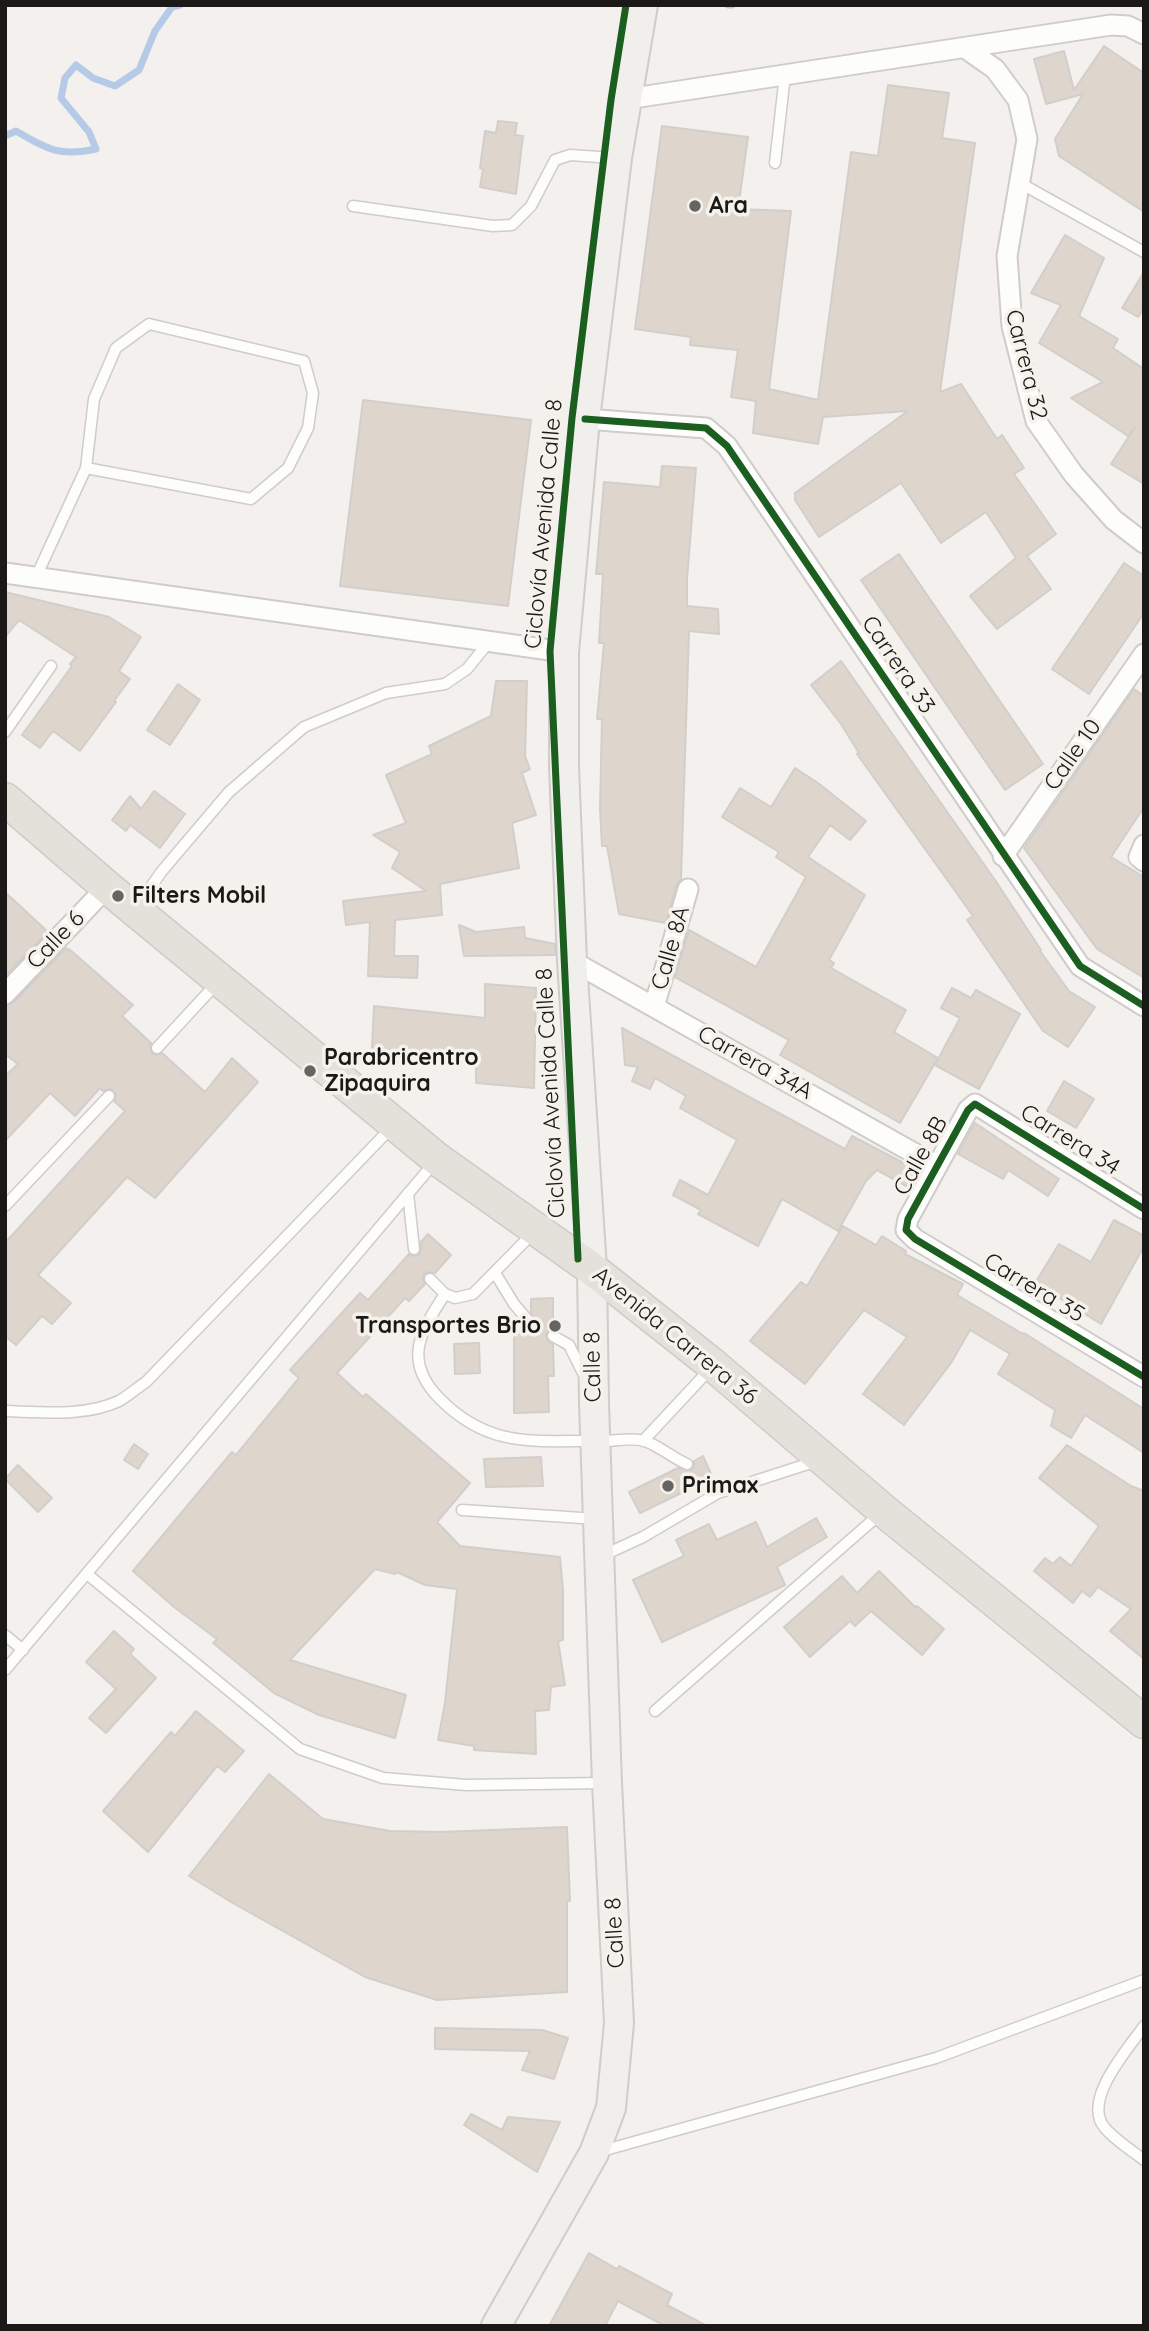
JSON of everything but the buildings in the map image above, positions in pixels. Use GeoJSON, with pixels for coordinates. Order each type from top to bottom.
{"type":"FeatureCollection","features":[{"type":"Feature","properties":{"kind":"main road","name":"Calle 8"},"geometry":{"type":"LineString","coordinates":[[501,2324],[594,2153],[611,2108],[619,2023],[607,1783],[592,1269],[572,961],[564,768],[564,652],[585,419],[617,158],[643,5]]}},
{"type":"Feature","properties":{"kind":"main road","name":"Avenida Carrera 36"},"geometry":{"type":"LineString","coordinates":[[5,799],[107,887],[437,1159],[592,1269],[713,1365],[884,1511],[1144,1722]]}},
{"type":"Feature","properties":{"kind":"street"},"geometry":{"type":"LineString","coordinates":[[627,99],[1111,24],[1136,30]]}},
{"type":"Feature","properties":{"kind":"street","name":"Carrera 32"},"geometry":{"type":"LineString","coordinates":[[965,48],[995,69],[1018,100],[1027,139],[1007,256],[1012,326],[1036,421],[1074,475],[1114,520],[1144,542]]}},
{"type":"Feature","properties":{"kind":"street","name":"Carrera 33"},"geometry":{"type":"LineString","coordinates":[[585,419],[706,428],[727,446],[1080,966],[1144,1006]]}},
{"type":"Feature","properties":{"kind":"street"},"geometry":{"type":"LineString","coordinates":[[5,573],[564,652]]}},
{"type":"Feature","properties":{"kind":"street","name":"Calle 10"},"geometry":{"type":"LineString","coordinates":[[1003,856],[1137,679],[1144,654]]}},
{"type":"Feature","properties":{"kind":"street","name":"Calle 6"},"geometry":{"type":"LineString","coordinates":[[5,994],[107,887]]}},
{"type":"Feature","properties":{"kind":"street","name":"Calle 8A"},"geometry":{"type":"LineString","coordinates":[[654,1007],[688,889]]}},
{"type":"Feature","properties":{"kind":"street","name":"Carrera 34A"},"geometry":{"type":"LineString","coordinates":[[572,961],[937,1166]]}},
{"type":"Feature","properties":{"kind":"street","name":"Calle 8B"},"geometry":{"type":"LineString","coordinates":[[906,1230],[908,1219],[937,1166],[968,1110],[975,1104]]}},
{"type":"Feature","properties":{"kind":"street","name":"Carrera 34"},"geometry":{"type":"LineString","coordinates":[[975,1104],[1144,1209]]}},
{"type":"Feature","properties":{"kind":"street","name":"Carrera 35"},"geometry":{"type":"LineString","coordinates":[[906,1230],[926,1246],[1144,1377]]}},
{"type":"Feature","properties":{"kind":"lane"},"geometry":{"type":"LineString","coordinates":[[775,163],[785,75]]}},
{"type":"Feature","properties":{"kind":"lane"},"geometry":{"type":"LineString","coordinates":[[352,206],[493,226],[512,225],[531,206],[555,160],[570,155],[617,158]]}},
{"type":"Feature","properties":{"kind":"lane"},"geometry":{"type":"LineString","coordinates":[[1020,183],[1144,252]]}},
{"type":"Feature","properties":{"kind":"lane"},"geometry":{"type":"LineString","coordinates":[[36,577],[86,467],[94,400],[116,348],[149,324],[304,361],[313,393],[308,428],[288,468],[251,499],[86,467]]}},
{"type":"Feature","properties":{"kind":"lane"},"geometry":{"type":"LineString","coordinates":[[135,910],[162,871],[229,792],[304,727],[386,693],[445,684],[467,669],[489,642]]}},
{"type":"Feature","properties":{"kind":"lane"},"geometry":{"type":"LineString","coordinates":[[5,732],[51,666]]}},
{"type":"Feature","properties":{"kind":"lane"},"geometry":{"type":"LineString","coordinates":[[157,1048],[219,980]]}},
{"type":"Feature","properties":{"kind":"lane"},"geometry":{"type":"LineString","coordinates":[[5,1206],[109,1096]]}},
{"type":"Feature","properties":{"kind":"lane"},"geometry":{"type":"LineString","coordinates":[[5,1411],[55,1412],[93,1409],[120,1401],[146,1382],[395,1124]]}},
{"type":"Feature","properties":{"kind":"lane"},"geometry":{"type":"LineString","coordinates":[[5,1670],[437,1159]]}},
{"type":"Feature","properties":{"kind":"lane"},"geometry":{"type":"LineString","coordinates":[[408,1194],[414,1249]]}},
{"type":"Feature","properties":{"kind":"lane"},"geometry":{"type":"LineString","coordinates":[[430,1279],[445,1294],[455,1298],[473,1294],[537,1229]]}},
{"type":"Feature","properties":{"kind":"lane"},"geometry":{"type":"LineString","coordinates":[[495,1273],[514,1304],[531,1324]]}},
{"type":"Feature","properties":{"kind":"lane"},"geometry":{"type":"LineString","coordinates":[[445,1294],[426,1324],[418,1348],[418,1367],[429,1388],[449,1409],[482,1430],[514,1440],[643,1441],[687,1464]]}},
{"type":"Feature","properties":{"kind":"lane"},"geometry":{"type":"LineString","coordinates":[[553,1336],[569,1345],[579,1361],[594,1403]]}},
{"type":"Feature","properties":{"kind":"lane"},"geometry":{"type":"LineString","coordinates":[[643,1441],[713,1365]]}},
{"type":"Feature","properties":{"kind":"lane"},"geometry":{"type":"LineString","coordinates":[[599,1557],[643,1537],[718,1493],[824,1459]]}},
{"type":"Feature","properties":{"kind":"lane"},"geometry":{"type":"LineString","coordinates":[[707,1481],[718,1493]]}},
{"type":"Feature","properties":{"kind":"lane"},"geometry":{"type":"LineString","coordinates":[[462,1510],[598,1520]]}},
{"type":"Feature","properties":{"kind":"lane"},"geometry":{"type":"LineString","coordinates":[[655,1711],[884,1511]]}},
{"type":"Feature","properties":{"kind":"lane"},"geometry":{"type":"LineString","coordinates":[[87,1574],[300,1749],[383,1778],[466,1785],[607,1783]]}},
{"type":"Feature","properties":{"kind":"lane"},"geometry":{"type":"LineString","coordinates":[[5,1635],[23,1650]]}},
{"type":"Feature","properties":{"kind":"lane"},"geometry":{"type":"LineString","coordinates":[[594,2153],[936,2058],[1144,1980]]}},
{"type":"Feature","properties":{"kind":"lane"},"geometry":{"type":"LineString","coordinates":[[1144,2026],[1104,2085],[1097,2106],[1103,2127],[1144,2160]]}},
{"type":"Feature","properties":{"kind":"waterway"},"geometry":{"type":"LineString","coordinates":[[5,136],[16,131],[45,147],[63,152],[96,149],[89,132],[61,98],[65,78],[76,65],[93,78],[115,86],[139,70],[155,31],[172,7],[180,5]]}},
{"type":"Feature","properties":{"kind":"cycle path","name":"Ciclovía Avenida Calle 8"},"geometry":{"type":"LineString","coordinates":[[578,1259],[550,651],[572,418],[611,100],[626,5]]}},
{"type":"Feature","properties":{"kind":"cycle path"},"geometry":{"type":"LineString","coordinates":[[585,419],[706,428],[727,446],[1080,966],[1144,1006]]}},
{"type":"Feature","properties":{"kind":"cycle path"},"geometry":{"type":"LineString","coordinates":[[1144,1209],[975,1104],[968,1110],[908,1219],[906,1230],[915,1239],[1144,1377]]}},
{"type":"Feature","properties":{"kind":"place","name":"Ara"},"geometry":{"type":"Point","coordinates":[695,206]}},
{"type":"Feature","properties":{"kind":"place","name":"Filters Mobil"},"geometry":{"type":"Point","coordinates":[118,896]}},
{"type":"Feature","properties":{"kind":"place","name":"Parabricentro Zipaquira"},"geometry":{"type":"Point","coordinates":[310,1071]}},
{"type":"Feature","properties":{"kind":"place","name":"Transportes Brio"},"geometry":{"type":"Point","coordinates":[555,1326]}},
{"type":"Feature","properties":{"kind":"place","name":"Primax"},"geometry":{"type":"Point","coordinates":[668,1486]}}]}
